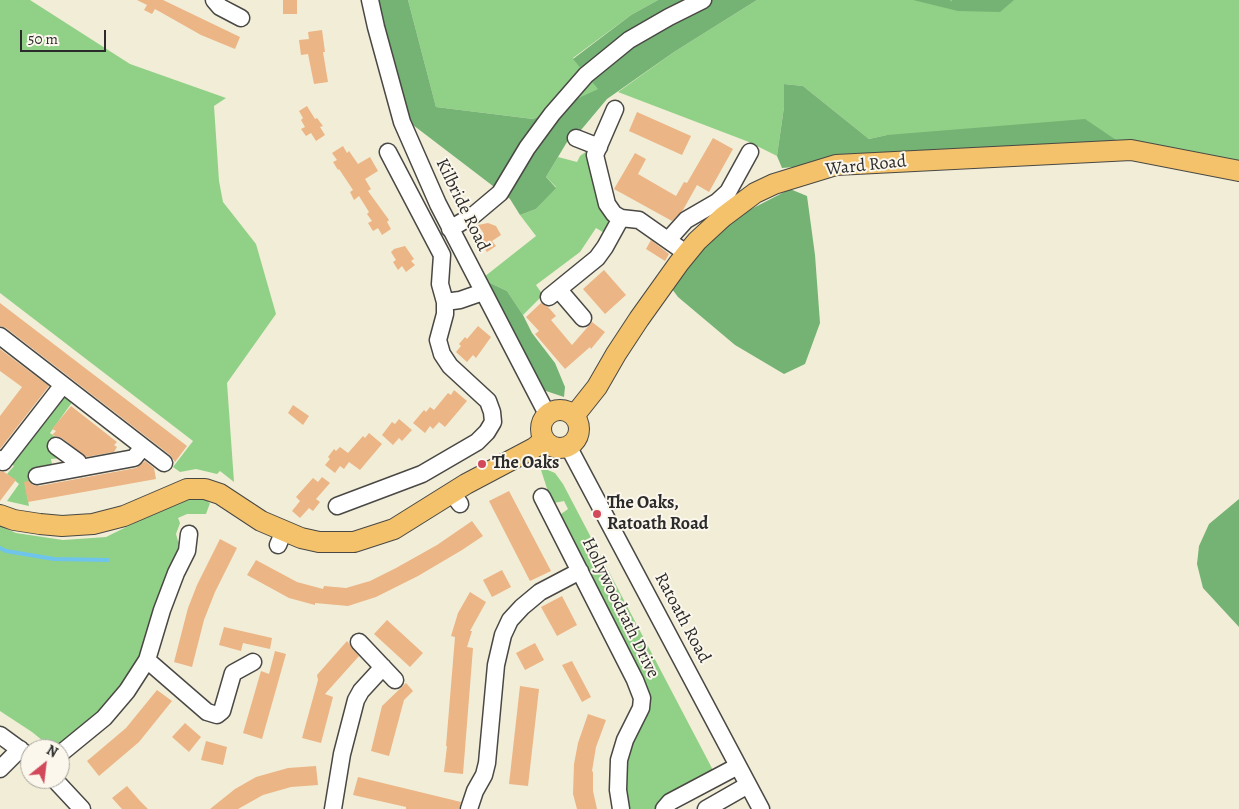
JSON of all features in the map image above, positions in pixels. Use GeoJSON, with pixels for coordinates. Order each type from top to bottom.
{"type":"FeatureCollection","features":[{"type":"Feature","properties":{"kind":"main road","name":"Ward Road"},"geometry":{"type":"LineString","coordinates":[[574,416],[597,386],[626,338],[686,253],[708,229],[755,193],[774,184],[836,165],[1131,150],[1239,171]]}},
{"type":"Feature","properties":{"kind":"main road"},"geometry":{"type":"LineString","coordinates":[[564,410],[574,416],[579,433],[577,438],[568,446],[558,448],[544,440],[541,424],[548,414],[552,411],[564,410]]}},
{"type":"Feature","properties":{"kind":"main road"},"geometry":{"type":"LineString","coordinates":[[0,515],[14,520],[40,524],[62,526],[93,524],[124,516],[171,495],[197,488],[220,494],[261,521],[281,538],[301,538],[319,542],[354,542],[394,529],[456,498],[487,472],[513,460],[544,440]]}},
{"type":"Feature","properties":{"kind":"street"},"geometry":{"type":"LineString","coordinates":[[214,0],[220,7],[241,18]]}},
{"type":"Feature","properties":{"kind":"street","name":"Kilbride Road"},"geometry":{"type":"LineString","coordinates":[[370,0],[402,122],[450,229],[548,414]]}},
{"type":"Feature","properties":{"kind":"street"},"geometry":{"type":"LineString","coordinates":[[450,229],[475,214],[500,193],[527,148],[552,114],[586,75],[629,40],[702,0]]}},
{"type":"Feature","properties":{"kind":"street"},"geometry":{"type":"LineString","coordinates":[[615,110],[596,155],[596,164],[607,204],[614,214],[621,218],[639,220],[686,253]]}},
{"type":"Feature","properties":{"kind":"street"},"geometry":{"type":"LineString","coordinates":[[576,138],[599,147]]}},
{"type":"Feature","properties":{"kind":"street"},"geometry":{"type":"LineString","coordinates":[[668,240],[686,220],[717,202],[747,174],[750,152]]}},
{"type":"Feature","properties":{"kind":"street"},"geometry":{"type":"LineString","coordinates":[[338,506],[353,492],[422,474],[477,442],[487,432],[492,422],[492,412],[488,401],[450,366],[442,354],[438,340],[445,302],[440,284],[442,255],[395,158]]}},
{"type":"Feature","properties":{"kind":"street"},"geometry":{"type":"LineString","coordinates":[[583,318],[554,294],[597,258],[621,218]]}},
{"type":"Feature","properties":{"kind":"street"},"geometry":{"type":"LineString","coordinates":[[445,302],[460,300],[482,292]]}},
{"type":"Feature","properties":{"kind":"street"},"geometry":{"type":"LineString","coordinates":[[0,336],[62,386],[164,463]]}},
{"type":"Feature","properties":{"kind":"street"},"geometry":{"type":"LineString","coordinates":[[0,459],[3,462],[62,386]]}},
{"type":"Feature","properties":{"kind":"street"},"geometry":{"type":"LineString","coordinates":[[56,446],[78,462],[80,468]]}},
{"type":"Feature","properties":{"kind":"street","name":"Ratoath Road"},"geometry":{"type":"LineString","coordinates":[[568,446],[761,809]]}},
{"type":"Feature","properties":{"kind":"street"},"geometry":{"type":"LineString","coordinates":[[37,476],[134,458],[143,447]]}},
{"type":"Feature","properties":{"kind":"street","name":"Hollywoodrath Drive"},"geometry":{"type":"LineString","coordinates":[[542,497],[558,509],[580,571],[635,680],[642,698],[641,708],[625,740],[619,760],[618,790],[622,809]]}},
{"type":"Feature","properties":{"kind":"street"},"geometry":{"type":"LineString","coordinates":[[70,746],[104,718],[127,691],[147,660],[162,610],[176,573],[187,551],[189,534]]}},
{"type":"Feature","properties":{"kind":"street"},"geometry":{"type":"LineString","coordinates":[[469,809],[475,791],[484,775],[487,763],[496,665],[503,635],[510,620],[540,592],[580,571]]}},
{"type":"Feature","properties":{"kind":"street"},"geometry":{"type":"LineString","coordinates":[[358,642],[395,680]]}},
{"type":"Feature","properties":{"kind":"street"},"geometry":{"type":"LineString","coordinates":[[147,660],[207,712],[217,715],[222,711],[233,673],[254,662]]}},
{"type":"Feature","properties":{"kind":"street"},"geometry":{"type":"LineString","coordinates":[[333,809],[342,754],[356,700],[361,691],[383,667]]}},
{"type":"Feature","properties":{"kind":"street"},"geometry":{"type":"LineString","coordinates":[[0,735],[20,749]]}},
{"type":"Feature","properties":{"kind":"street"},"geometry":{"type":"LineString","coordinates":[[0,769],[20,756]]}},
{"type":"Feature","properties":{"kind":"street"},"geometry":{"type":"LineString","coordinates":[[664,809],[670,802],[738,766]]}},
{"type":"Feature","properties":{"kind":"street"},"geometry":{"type":"LineString","coordinates":[[706,809],[748,785]]}},
{"type":"Feature","properties":{"kind":"street"},"geometry":{"type":"LineString","coordinates":[[63,789],[82,809]]}},
{"type":"Feature","properties":{"kind":"green space"},"geometry":{"type":"Polygon","coordinates":[[[0,0],[30,0],[130,64],[226,98],[214,106],[219,181],[223,202],[256,244],[276,314],[227,383],[234,482],[220,471],[217,474],[196,469],[180,472],[173,467],[193,441],[0,293],[0,0]]]}},
{"type":"Feature","properties":{"kind":"green space"},"geometry":{"type":"Polygon","coordinates":[[[379,0],[408,0],[436,107],[533,119],[598,89],[573,59],[631,15],[658,0],[757,0],[674,52],[607,99],[581,130],[570,137],[546,177],[556,188],[536,209],[520,215],[510,199],[413,125],[392,70],[379,0]]]}},
{"type":"Feature","properties":{"kind":"green space"},"geometry":{"type":"Polygon","coordinates":[[[408,0],[658,0],[631,15],[573,58],[599,89],[533,119],[436,107],[408,0]]]}},
{"type":"Feature","properties":{"kind":"green space"},"geometry":{"type":"Polygon","coordinates":[[[757,0],[1239,0],[1239,162],[1208,154],[1144,144],[887,135],[869,139],[803,86],[784,84],[784,107],[777,156],[749,142],[618,92],[674,52],[757,0]]]}},
{"type":"Feature","properties":{"kind":"green space"},"geometry":{"type":"Polygon","coordinates":[[[913,0],[950,0],[951,2],[952,0],[1014,0],[1000,12],[958,11],[913,0]]]}},
{"type":"Feature","properties":{"kind":"green space"},"geometry":{"type":"Polygon","coordinates":[[[784,84],[803,86],[869,139],[887,135],[1085,119],[1119,142],[782,168],[777,156],[784,107],[784,84]]]}},
{"type":"Feature","properties":{"kind":"green space"},"geometry":{"type":"Polygon","coordinates":[[[590,151],[612,224],[606,234],[596,228],[580,252],[536,285],[543,295],[523,315],[507,291],[486,281],[484,277],[536,236],[520,215],[536,209],[556,187],[546,177],[558,157],[577,162],[580,156],[590,151]]]}},
{"type":"Feature","properties":{"kind":"green space"},"geometry":{"type":"Polygon","coordinates":[[[790,189],[807,196],[815,255],[820,323],[805,364],[784,374],[735,345],[678,297],[672,289],[700,247],[734,218],[790,189]]]}},
{"type":"Feature","properties":{"kind":"green space"},"geometry":{"type":"Polygon","coordinates":[[[486,281],[507,291],[532,333],[555,363],[565,387],[564,397],[543,390],[486,281]]]}},
{"type":"Feature","properties":{"kind":"green space"},"geometry":{"type":"Polygon","coordinates":[[[60,395],[66,396],[73,401],[50,433],[59,440],[73,462],[64,468],[62,458],[51,459],[53,470],[35,482],[25,484],[29,506],[7,501],[19,484],[7,474],[14,466],[8,462],[36,434],[58,406],[54,403],[60,395]]]}},
{"type":"Feature","properties":{"kind":"green space"},"geometry":{"type":"Polygon","coordinates":[[[541,470],[555,473],[563,484],[714,772],[659,809],[626,809],[624,769],[631,744],[645,715],[558,520],[561,514],[568,509],[564,501],[554,503],[551,501],[541,470]]]}},
{"type":"Feature","properties":{"kind":"green space"},"geometry":{"type":"Polygon","coordinates":[[[187,497],[210,498],[206,514],[187,514],[178,518],[180,523],[176,534],[178,541],[183,546],[149,641],[133,673],[97,715],[66,739],[41,739],[0,711],[0,526],[16,533],[63,540],[106,537],[187,497]]]}},
{"type":"Feature","properties":{"kind":"green space"},"geometry":{"type":"Polygon","coordinates":[[[1239,499],[1239,627],[1203,588],[1197,564],[1199,546],[1209,524],[1239,499]]]}},
{"type":"Feature","properties":{"kind":"building"},"geometry":{"type":"Polygon","coordinates":[[[137,0],[163,0],[240,37],[235,49],[201,35],[155,9],[152,14],[144,10],[147,5],[137,0]]]}},
{"type":"Feature","properties":{"kind":"building"},"geometry":{"type":"Polygon","coordinates":[[[283,0],[297,0],[297,14],[283,14],[283,0]]]}},
{"type":"Feature","properties":{"kind":"building"},"geometry":{"type":"Polygon","coordinates":[[[322,30],[325,52],[323,52],[328,82],[314,84],[308,54],[301,55],[299,40],[309,39],[308,32],[322,30]]]}},
{"type":"Feature","properties":{"kind":"building"},"geometry":{"type":"Polygon","coordinates":[[[307,106],[315,119],[317,118],[323,126],[320,127],[325,135],[316,141],[311,133],[306,136],[301,129],[305,127],[299,111],[307,106]]]}},
{"type":"Feature","properties":{"kind":"building"},"geometry":{"type":"Polygon","coordinates":[[[637,112],[691,136],[682,155],[629,131],[637,112]]]}},
{"type":"Feature","properties":{"kind":"building"},"geometry":{"type":"Polygon","coordinates":[[[713,138],[733,149],[709,192],[697,185],[683,210],[672,221],[614,189],[635,153],[646,159],[638,174],[676,196],[684,182],[687,183],[713,138]]]}},
{"type":"Feature","properties":{"kind":"building"},"geometry":{"type":"Polygon","coordinates":[[[343,146],[358,164],[370,157],[378,171],[365,179],[371,189],[368,191],[389,220],[387,222],[391,229],[382,235],[378,228],[373,231],[368,223],[372,221],[367,214],[369,212],[359,196],[354,200],[350,192],[353,190],[333,162],[337,160],[332,153],[343,146]]]}},
{"type":"Feature","properties":{"kind":"building"},"geometry":{"type":"Polygon","coordinates":[[[488,223],[496,226],[501,235],[492,241],[496,246],[487,252],[479,240],[482,239],[481,236],[484,234],[478,225],[488,223]]]}},
{"type":"Feature","properties":{"kind":"building"},"geometry":{"type":"Polygon","coordinates":[[[651,240],[669,254],[665,261],[646,249],[651,240]]]}},
{"type":"Feature","properties":{"kind":"building"},"geometry":{"type":"Polygon","coordinates":[[[405,246],[414,259],[411,261],[415,265],[406,272],[402,266],[398,270],[393,262],[396,260],[391,252],[394,249],[405,246]]]}},
{"type":"Feature","properties":{"kind":"building"},"geometry":{"type":"Polygon","coordinates":[[[604,270],[626,295],[605,314],[583,289],[604,270]]]}},
{"type":"Feature","properties":{"kind":"building"},"geometry":{"type":"Polygon","coordinates":[[[0,303],[187,446],[175,462],[170,455],[6,328],[0,326],[0,303]]]}},
{"type":"Feature","properties":{"kind":"building"},"geometry":{"type":"Polygon","coordinates":[[[541,303],[548,307],[556,316],[551,320],[572,345],[592,322],[605,332],[591,349],[590,347],[565,369],[535,334],[539,331],[526,317],[541,303]]]}},
{"type":"Feature","properties":{"kind":"building"},"geometry":{"type":"Polygon","coordinates":[[[478,326],[491,337],[476,358],[473,355],[467,362],[456,352],[461,346],[459,344],[465,337],[467,339],[478,326]]]}},
{"type":"Feature","properties":{"kind":"building"},"geometry":{"type":"Polygon","coordinates":[[[0,349],[49,386],[0,449],[0,416],[22,387],[0,371],[0,349]]]}},
{"type":"Feature","properties":{"kind":"building"},"geometry":{"type":"Polygon","coordinates":[[[454,390],[467,401],[445,427],[439,422],[433,429],[430,426],[425,433],[413,423],[424,410],[426,412],[430,407],[434,410],[448,393],[451,395],[454,390]]]}},
{"type":"Feature","properties":{"kind":"building"},"geometry":{"type":"Polygon","coordinates":[[[293,405],[309,416],[303,425],[288,413],[293,405]]]}},
{"type":"Feature","properties":{"kind":"building"},"geometry":{"type":"Polygon","coordinates":[[[71,406],[117,442],[114,445],[117,447],[114,452],[86,457],[62,438],[52,435],[56,431],[52,429],[71,406]]]}},
{"type":"Feature","properties":{"kind":"building"},"geometry":{"type":"Polygon","coordinates":[[[399,419],[412,430],[402,441],[399,438],[393,445],[382,435],[392,422],[395,424],[399,419]]]}},
{"type":"Feature","properties":{"kind":"building"},"geometry":{"type":"Polygon","coordinates":[[[369,433],[382,444],[360,470],[349,462],[344,469],[340,466],[335,473],[325,465],[334,449],[336,451],[340,447],[348,453],[363,436],[365,438],[369,433]]]}},
{"type":"Feature","properties":{"kind":"building"},"geometry":{"type":"Polygon","coordinates":[[[145,461],[154,468],[156,479],[28,502],[24,482],[29,481],[33,485],[39,486],[136,468],[145,461]]]}},
{"type":"Feature","properties":{"kind":"building"},"geometry":{"type":"Polygon","coordinates":[[[0,471],[16,480],[0,501],[0,471]]]}},
{"type":"Feature","properties":{"kind":"building"},"geometry":{"type":"Polygon","coordinates":[[[322,477],[330,483],[316,499],[320,502],[313,511],[309,508],[300,518],[292,511],[300,501],[296,497],[313,478],[318,482],[322,477]]]}},
{"type":"Feature","properties":{"kind":"building"},"geometry":{"type":"Polygon","coordinates":[[[509,491],[551,571],[530,581],[489,501],[509,491]]]}},
{"type":"Feature","properties":{"kind":"building"},"geometry":{"type":"Polygon","coordinates":[[[472,521],[483,536],[418,576],[376,597],[348,606],[315,603],[315,605],[289,598],[247,575],[256,560],[297,582],[323,589],[324,586],[346,588],[370,581],[396,568],[437,545],[472,521]]]}},
{"type":"Feature","properties":{"kind":"building"},"geometry":{"type":"Polygon","coordinates":[[[220,539],[237,548],[215,592],[204,620],[192,667],[174,662],[188,608],[197,585],[220,539]]]}},
{"type":"Feature","properties":{"kind":"building"},"geometry":{"type":"Polygon","coordinates":[[[502,570],[511,587],[492,597],[483,580],[502,570]]]}},
{"type":"Feature","properties":{"kind":"building"},"geometry":{"type":"Polygon","coordinates":[[[470,592],[486,602],[470,631],[472,631],[467,647],[473,648],[463,774],[444,772],[455,637],[451,636],[458,613],[470,592]]]}},
{"type":"Feature","properties":{"kind":"building"},"geometry":{"type":"Polygon","coordinates":[[[562,596],[577,625],[557,636],[541,607],[562,596]]]}},
{"type":"Feature","properties":{"kind":"building"},"geometry":{"type":"Polygon","coordinates":[[[387,620],[423,653],[410,667],[374,634],[387,620]]]}},
{"type":"Feature","properties":{"kind":"building"},"geometry":{"type":"Polygon","coordinates":[[[224,627],[272,638],[270,649],[243,643],[241,651],[219,645],[224,627]]]}},
{"type":"Feature","properties":{"kind":"building"},"geometry":{"type":"Polygon","coordinates":[[[347,641],[359,656],[325,694],[333,697],[321,743],[302,738],[318,680],[317,675],[347,641]]]}},
{"type":"Feature","properties":{"kind":"building"},"geometry":{"type":"Polygon","coordinates":[[[535,643],[544,660],[525,670],[516,653],[535,643]]]}},
{"type":"Feature","properties":{"kind":"building"},"geometry":{"type":"Polygon","coordinates":[[[275,651],[286,654],[262,739],[243,733],[261,671],[269,674],[275,651]]]}},
{"type":"Feature","properties":{"kind":"building"},"geometry":{"type":"Polygon","coordinates":[[[572,661],[591,697],[582,702],[562,665],[572,661]]]}},
{"type":"Feature","properties":{"kind":"building"},"geometry":{"type":"Polygon","coordinates":[[[406,683],[413,691],[404,700],[389,756],[371,751],[382,706],[406,683]]]}},
{"type":"Feature","properties":{"kind":"building"},"geometry":{"type":"Polygon","coordinates":[[[520,686],[539,689],[528,786],[509,784],[520,686]]]}},
{"type":"Feature","properties":{"kind":"building"},"geometry":{"type":"Polygon","coordinates":[[[157,690],[172,701],[139,742],[99,776],[87,761],[126,728],[157,690]]]}},
{"type":"Feature","properties":{"kind":"building"},"geometry":{"type":"Polygon","coordinates":[[[588,714],[606,720],[596,747],[592,771],[593,791],[597,809],[577,809],[573,794],[574,764],[578,743],[588,714]]]}},
{"type":"Feature","properties":{"kind":"building"},"geometry":{"type":"Polygon","coordinates":[[[185,723],[201,737],[189,752],[172,737],[185,723]]]}},
{"type":"Feature","properties":{"kind":"building"},"geometry":{"type":"Polygon","coordinates":[[[206,741],[227,747],[223,765],[201,760],[206,741]]]}},
{"type":"Feature","properties":{"kind":"building"},"geometry":{"type":"Polygon","coordinates":[[[316,766],[318,785],[291,787],[263,795],[238,809],[210,809],[235,789],[256,777],[288,768],[316,766]]]}},
{"type":"Feature","properties":{"kind":"building"},"geometry":{"type":"Polygon","coordinates":[[[358,777],[461,802],[459,809],[406,809],[406,807],[353,795],[358,777]]]}},
{"type":"Feature","properties":{"kind":"building"},"geometry":{"type":"Polygon","coordinates":[[[127,786],[148,809],[122,809],[112,798],[127,786]]]}},
{"type":"Feature","properties":{"kind":"waterway"},"geometry":{"type":"LineString","coordinates":[[0,548],[6,551],[54,559],[108,560]]}},
{"type":"Feature","properties":{"kind":"place","name":"The Oaks"},"geometry":{"type":"Point","coordinates":[482,464]}},
{"type":"Feature","properties":{"kind":"place","name":"The Oaks, Ratoath Road"},"geometry":{"type":"Point","coordinates":[597,514]}}]}
